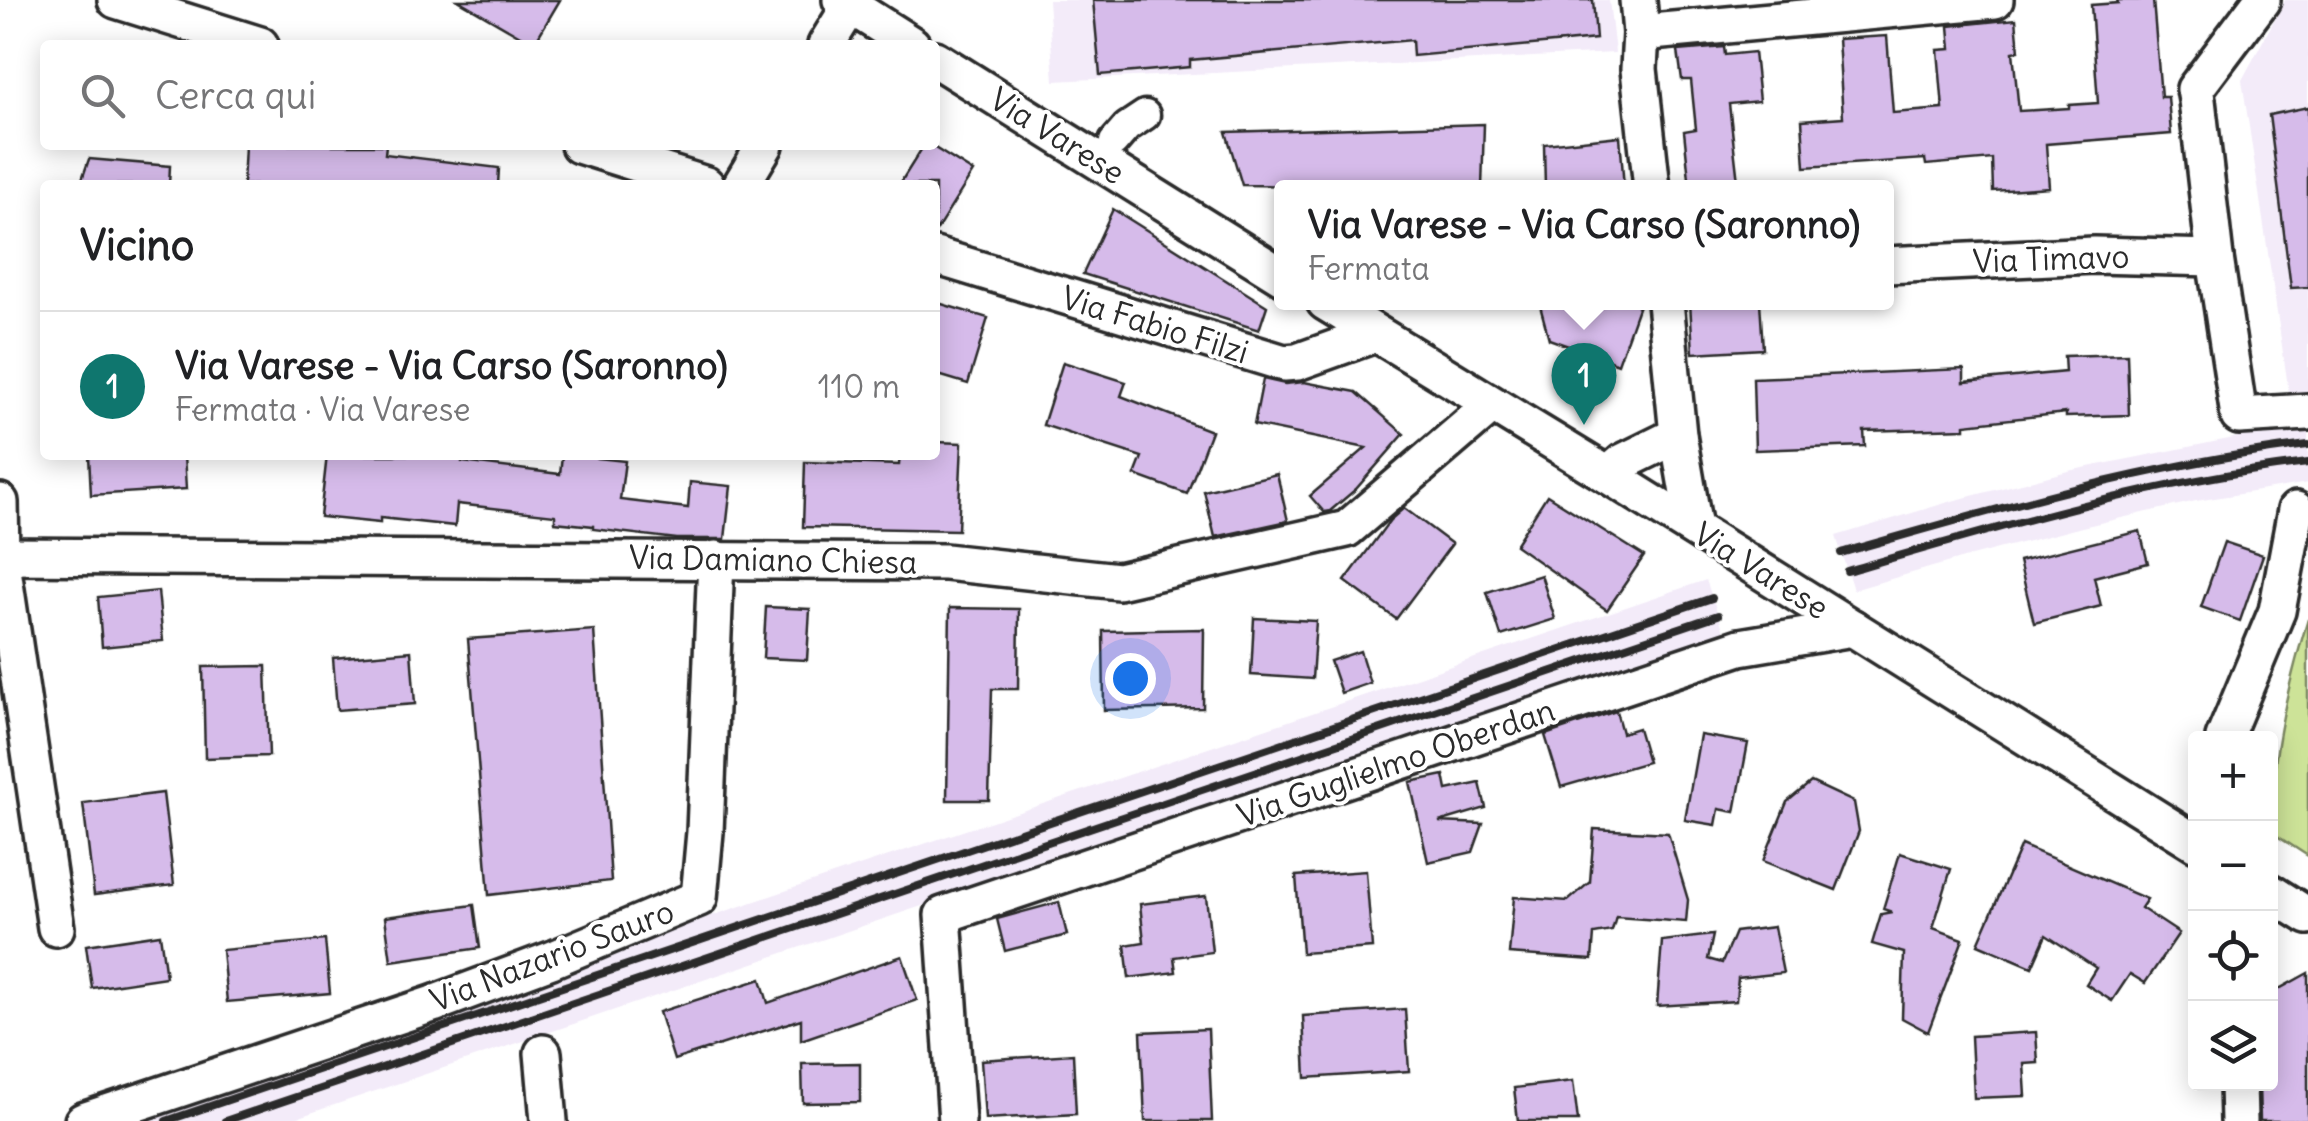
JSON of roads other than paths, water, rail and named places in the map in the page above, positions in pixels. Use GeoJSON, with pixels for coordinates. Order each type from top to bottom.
{"type":"FeatureCollection","features":[{"type":"Feature","properties":{"kind":"street"},"geometry":{"type":"LineString","coordinates":[[116,0],[244,40]]}},
{"type":"Feature","properties":{"kind":"street"},"geometry":{"type":"LineString","coordinates":[[1651,180],[1639,69],[1640,16],[1995,0]]}},
{"type":"Feature","properties":{"kind":"street"},"geometry":{"type":"LineString","coordinates":[[2262,0],[2196,90],[2215,258],[2239,416],[2308,412]]}},
{"type":"Feature","properties":{"kind":"street"},"geometry":{"type":"LineString","coordinates":[[828,40],[845,3],[904,40]]}},
{"type":"Feature","properties":{"kind":"street","name":"Via Varese"},"geometry":{"type":"LineString","coordinates":[[940,62],[1274,271]]}},
{"type":"Feature","properties":{"kind":"street"},"geometry":{"type":"LineString","coordinates":[[1114,142],[1145,115]]}},
{"type":"Feature","properties":{"kind":"street"},"geometry":{"type":"LineString","coordinates":[[595,150],[690,180]]}},
{"type":"Feature","properties":{"kind":"street"},"geometry":{"type":"LineString","coordinates":[[744,180],[762,150]]}},
{"type":"Feature","properties":{"kind":"street","name":"Via Timavo"},"geometry":{"type":"LineString","coordinates":[[1894,265],[2094,255],[2215,258]]}},
{"type":"Feature","properties":{"kind":"street","name":"Via Fabio Filzi"},"geometry":{"type":"LineString","coordinates":[[940,258],[1284,363],[1298,362],[1375,334]]}},
{"type":"Feature","properties":{"kind":"street","name":"Via Varese"},"geometry":{"type":"LineString","coordinates":[[1337,310],[1854,628],[2188,826]]}},
{"type":"Feature","properties":{"kind":"street"},"geometry":{"type":"LineString","coordinates":[[1666,310],[1678,434],[1694,528]]}},
{"type":"Feature","properties":{"kind":"street","name":"Via Damiano Chiesa"},"geometry":{"type":"LineString","coordinates":[[1,556],[945,562],[1118,581],[1347,529],[1492,405]]}},
{"type":"Feature","properties":{"kind":"street"},"geometry":{"type":"LineString","coordinates":[[1608,475],[1623,462],[1678,434]]}},
{"type":"Feature","properties":{"kind":"street"},"geometry":{"type":"LineString","coordinates":[[0,502],[1,556],[56,928]]}},
{"type":"Feature","properties":{"kind":"street"},"geometry":{"type":"LineString","coordinates":[[2227,731],[2278,611],[2296,510]]}},
{"type":"Feature","properties":{"kind":"street","name":"Via Nazario Sauro"},"geometry":{"type":"LineString","coordinates":[[83,1121],[433,1004],[552,960],[700,898],[716,559]]}},
{"type":"Feature","properties":{"kind":"street","name":"Via Guglielmo Oberdan"},"geometry":{"type":"LineString","coordinates":[[956,1121],[942,916],[1740,646],[1854,628]]}},
{"type":"Feature","properties":{"kind":"street"},"geometry":{"type":"LineString","coordinates":[[2278,897],[2308,916]]}},
{"type":"Feature","properties":{"kind":"street"},"geometry":{"type":"LineString","coordinates":[[543,1053],[549,1121]]}},
{"type":"Feature","properties":{"kind":"street"},"geometry":{"type":"LineString","coordinates":[[2238,1091],[2239,1121]]}},
{"type":"Feature","properties":{"kind":"railway"},"geometry":{"type":"LineString","coordinates":[[1841,553],[2131,476],[2308,445]]}},
{"type":"Feature","properties":{"kind":"railway"},"geometry":{"type":"LineString","coordinates":[[1847,571],[2133,493],[2308,463]]}},
{"type":"Feature","properties":{"kind":"railway"},"geometry":{"type":"LineString","coordinates":[[166,1121],[1712,598]]}},
{"type":"Feature","properties":{"kind":"railway"},"geometry":{"type":"LineString","coordinates":[[225,1121],[1718,615]]}},
{"type":"Feature","properties":{"kind":"place","name":"Via Varese - Via Carso (Saronno)"},"geometry":{"type":"Point","coordinates":[1584,425]}}]}
